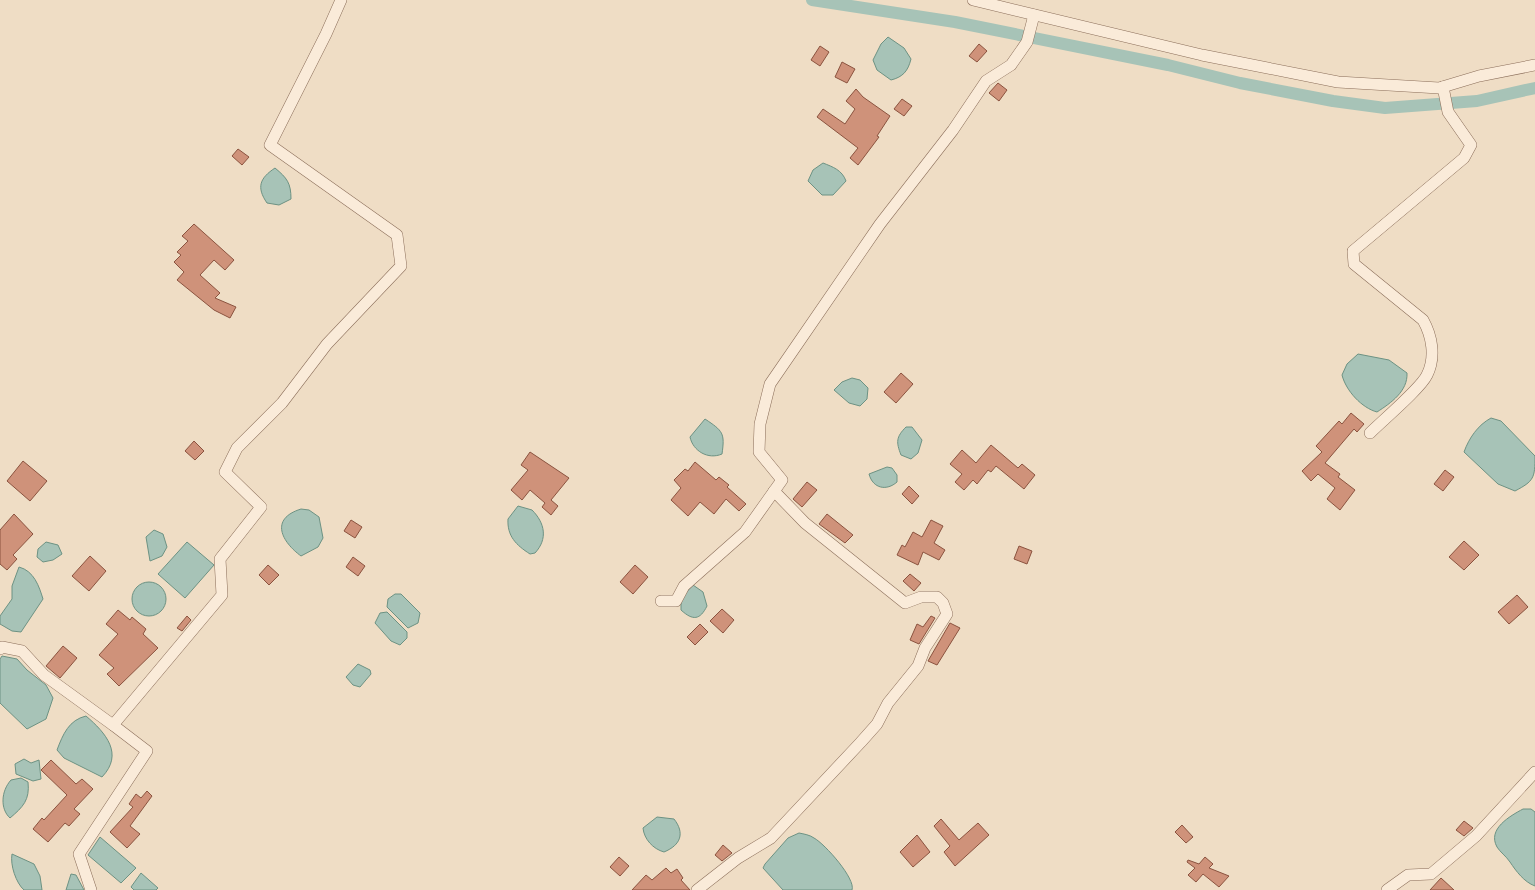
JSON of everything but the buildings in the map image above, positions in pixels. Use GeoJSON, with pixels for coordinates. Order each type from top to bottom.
{"type":"FeatureCollection","features":[{"type":"Feature","properties":{"kind":"street"},"geometry":{"type":"LineString","coordinates":[[113,725],[222,595],[220,559],[261,507],[225,472],[237,448],[282,403],[328,344],[401,266],[397,235],[270,145],[341,0]]}},
{"type":"Feature","properties":{"kind":"street"},"geometry":{"type":"LineString","coordinates":[[973,0],[1034,18],[1202,55],[1338,82],[1444,91],[1479,76],[1535,65]]}},
{"type":"Feature","properties":{"kind":"street"},"geometry":{"type":"LineString","coordinates":[[660,601],[676,601],[684,586],[745,532],[782,480],[759,452],[760,424],[770,384],[880,224],[953,130],[986,81],[1010,66],[1027,42],[1034,18]]}},
{"type":"Feature","properties":{"kind":"street"},"geometry":{"type":"LineString","coordinates":[[1370,433],[1427,376],[1433,356],[1430,332],[1423,320],[1354,264],[1353,251],[1464,158],[1471,145],[1448,112],[1444,91]]}},
{"type":"Feature","properties":{"kind":"street"},"geometry":{"type":"LineString","coordinates":[[697,890],[738,858],[771,838],[861,742],[877,724],[888,703],[918,666],[926,648],[947,614],[943,603],[937,597],[921,597],[905,603],[805,523],[774,491]]}},
{"type":"Feature","properties":{"kind":"street"},"geometry":{"type":"LineString","coordinates":[[0,649],[2,647],[22,651],[44,675],[147,751],[79,854],[91,890]]}},
{"type":"Feature","properties":{"kind":"street"},"geometry":{"type":"LineString","coordinates":[[1387,890],[1408,875],[1431,874],[1469,843],[1535,772]]}},
{"type":"Feature","properties":{"kind":"shaded area"},"geometry":{"type":"Polygon","coordinates":[[[888,37],[904,48],[911,59],[904,73],[891,80],[877,70],[873,60],[881,44],[888,37]]]}},
{"type":"Feature","properties":{"kind":"shaded area"},"geometry":{"type":"Polygon","coordinates":[[[823,163],[840,172],[846,181],[833,195],[822,195],[808,181],[813,170],[823,163]]]}},
{"type":"Feature","properties":{"kind":"shaded area"},"geometry":{"type":"Polygon","coordinates":[[[275,168],[288,181],[291,193],[291,199],[279,205],[267,203],[261,188],[263,179],[275,168]]]}},
{"type":"Feature","properties":{"kind":"shaded area"},"geometry":{"type":"Polygon","coordinates":[[[1358,354],[1389,360],[1407,373],[1407,379],[1402,391],[1377,412],[1366,407],[1355,398],[1347,387],[1342,375],[1347,364],[1358,354]]]}},
{"type":"Feature","properties":{"kind":"shaded area"},"geometry":{"type":"Polygon","coordinates":[[[852,378],[860,380],[868,388],[867,399],[860,406],[849,403],[834,390],[842,382],[852,378]]]}},
{"type":"Feature","properties":{"kind":"shaded area"},"geometry":{"type":"Polygon","coordinates":[[[1491,418],[1501,421],[1535,456],[1535,469],[1532,478],[1515,491],[1498,484],[1464,452],[1474,432],[1491,418]]]}},
{"type":"Feature","properties":{"kind":"shaded area"},"geometry":{"type":"Polygon","coordinates":[[[705,419],[719,430],[723,437],[722,454],[712,456],[702,453],[692,442],[690,437],[705,419]]]}},
{"type":"Feature","properties":{"kind":"shaded area"},"geometry":{"type":"Polygon","coordinates":[[[906,427],[912,427],[922,440],[918,453],[911,459],[901,455],[898,447],[900,434],[906,427]]]}},
{"type":"Feature","properties":{"kind":"shaded area"},"geometry":{"type":"Polygon","coordinates":[[[887,467],[892,468],[897,475],[897,482],[889,487],[881,487],[874,483],[869,474],[887,467]]]}},
{"type":"Feature","properties":{"kind":"shaded area"},"geometry":{"type":"Polygon","coordinates":[[[518,506],[532,510],[540,520],[543,537],[535,553],[530,554],[513,540],[509,530],[508,519],[518,506]]]}},
{"type":"Feature","properties":{"kind":"shaded area"},"geometry":{"type":"Polygon","coordinates":[[[301,509],[309,510],[319,517],[323,538],[318,547],[301,556],[284,538],[282,525],[291,513],[301,509]]]}},
{"type":"Feature","properties":{"kind":"shaded area"},"geometry":{"type":"Polygon","coordinates":[[[154,530],[163,534],[167,547],[162,556],[150,561],[146,537],[154,530]]]}},
{"type":"Feature","properties":{"kind":"shaded area"},"geometry":{"type":"Polygon","coordinates":[[[46,542],[58,545],[62,554],[53,560],[43,562],[37,557],[38,549],[46,542]]]}},
{"type":"Feature","properties":{"kind":"shaded area"},"geometry":{"type":"Polygon","coordinates":[[[187,542],[214,565],[185,598],[158,574],[187,542]]]}},
{"type":"Feature","properties":{"kind":"shaded area"},"geometry":{"type":"Polygon","coordinates":[[[19,567],[32,575],[38,584],[43,599],[21,632],[12,631],[0,624],[0,616],[12,599],[12,586],[19,567]]]}},
{"type":"Feature","properties":{"kind":"shaded area"},"geometry":{"type":"Polygon","coordinates":[[[149,582],[156,583],[161,587],[165,592],[165,606],[161,611],[156,615],[149,616],[142,615],[137,611],[133,606],[132,599],[133,592],[137,587],[142,583],[149,582]]]}},
{"type":"Feature","properties":{"kind":"shaded area"},"geometry":{"type":"Polygon","coordinates":[[[693,585],[703,592],[707,606],[702,614],[696,617],[689,616],[681,610],[681,598],[693,585]]]}},
{"type":"Feature","properties":{"kind":"shaded area"},"geometry":{"type":"Polygon","coordinates":[[[395,594],[401,594],[420,613],[418,623],[408,628],[387,607],[388,599],[395,594]]]}},
{"type":"Feature","properties":{"kind":"shaded area"},"geometry":{"type":"Polygon","coordinates":[[[387,612],[407,632],[407,638],[400,645],[391,641],[375,623],[380,613],[387,612]]]}},
{"type":"Feature","properties":{"kind":"shaded area"},"geometry":{"type":"Polygon","coordinates":[[[2,656],[17,659],[27,670],[46,685],[53,698],[46,719],[27,729],[0,703],[0,659],[2,656]]]}},
{"type":"Feature","properties":{"kind":"shaded area"},"geometry":{"type":"Polygon","coordinates":[[[358,664],[370,670],[371,674],[360,687],[353,685],[346,677],[358,664]]]}},
{"type":"Feature","properties":{"kind":"shaded area"},"geometry":{"type":"Polygon","coordinates":[[[86,716],[100,729],[110,744],[112,760],[102,777],[64,758],[57,750],[64,733],[71,724],[86,716]]]}},
{"type":"Feature","properties":{"kind":"shaded area"},"geometry":{"type":"Polygon","coordinates":[[[24,759],[31,763],[39,760],[41,779],[33,781],[16,774],[15,764],[24,759]]]}},
{"type":"Feature","properties":{"kind":"shaded area"},"geometry":{"type":"Polygon","coordinates":[[[21,778],[28,782],[27,798],[22,807],[10,818],[3,805],[5,789],[11,780],[21,778]]]}},
{"type":"Feature","properties":{"kind":"shaded area"},"geometry":{"type":"Polygon","coordinates":[[[1523,809],[1531,809],[1535,812],[1535,886],[1521,876],[1498,849],[1495,840],[1495,834],[1501,824],[1523,809]]]}},
{"type":"Feature","properties":{"kind":"shaded area"},"geometry":{"type":"Polygon","coordinates":[[[657,817],[674,819],[680,834],[678,842],[664,852],[647,840],[643,828],[657,817]]]}},
{"type":"Feature","properties":{"kind":"shaded area"},"geometry":{"type":"Polygon","coordinates":[[[799,833],[812,837],[832,854],[845,870],[852,885],[852,890],[783,890],[763,868],[788,838],[799,833]]]}},
{"type":"Feature","properties":{"kind":"shaded area"},"geometry":{"type":"Polygon","coordinates":[[[100,837],[136,868],[121,883],[88,855],[100,837]]]}},
{"type":"Feature","properties":{"kind":"shaded area"},"geometry":{"type":"Polygon","coordinates":[[[12,854],[34,864],[40,876],[42,890],[24,890],[21,887],[13,868],[12,854]]]}},
{"type":"Feature","properties":{"kind":"shaded area"},"geometry":{"type":"Polygon","coordinates":[[[141,873],[158,888],[156,890],[134,890],[131,887],[141,873]]]}},
{"type":"Feature","properties":{"kind":"shaded area"},"geometry":{"type":"Polygon","coordinates":[[[71,874],[76,875],[84,890],[66,890],[71,874]]]}},
{"type":"Feature","properties":{"kind":"waterway"},"geometry":{"type":"LineString","coordinates":[[812,0],[955,22],[1168,65],[1240,83],[1333,101],[1385,108],[1477,101],[1535,88]]}}]}
